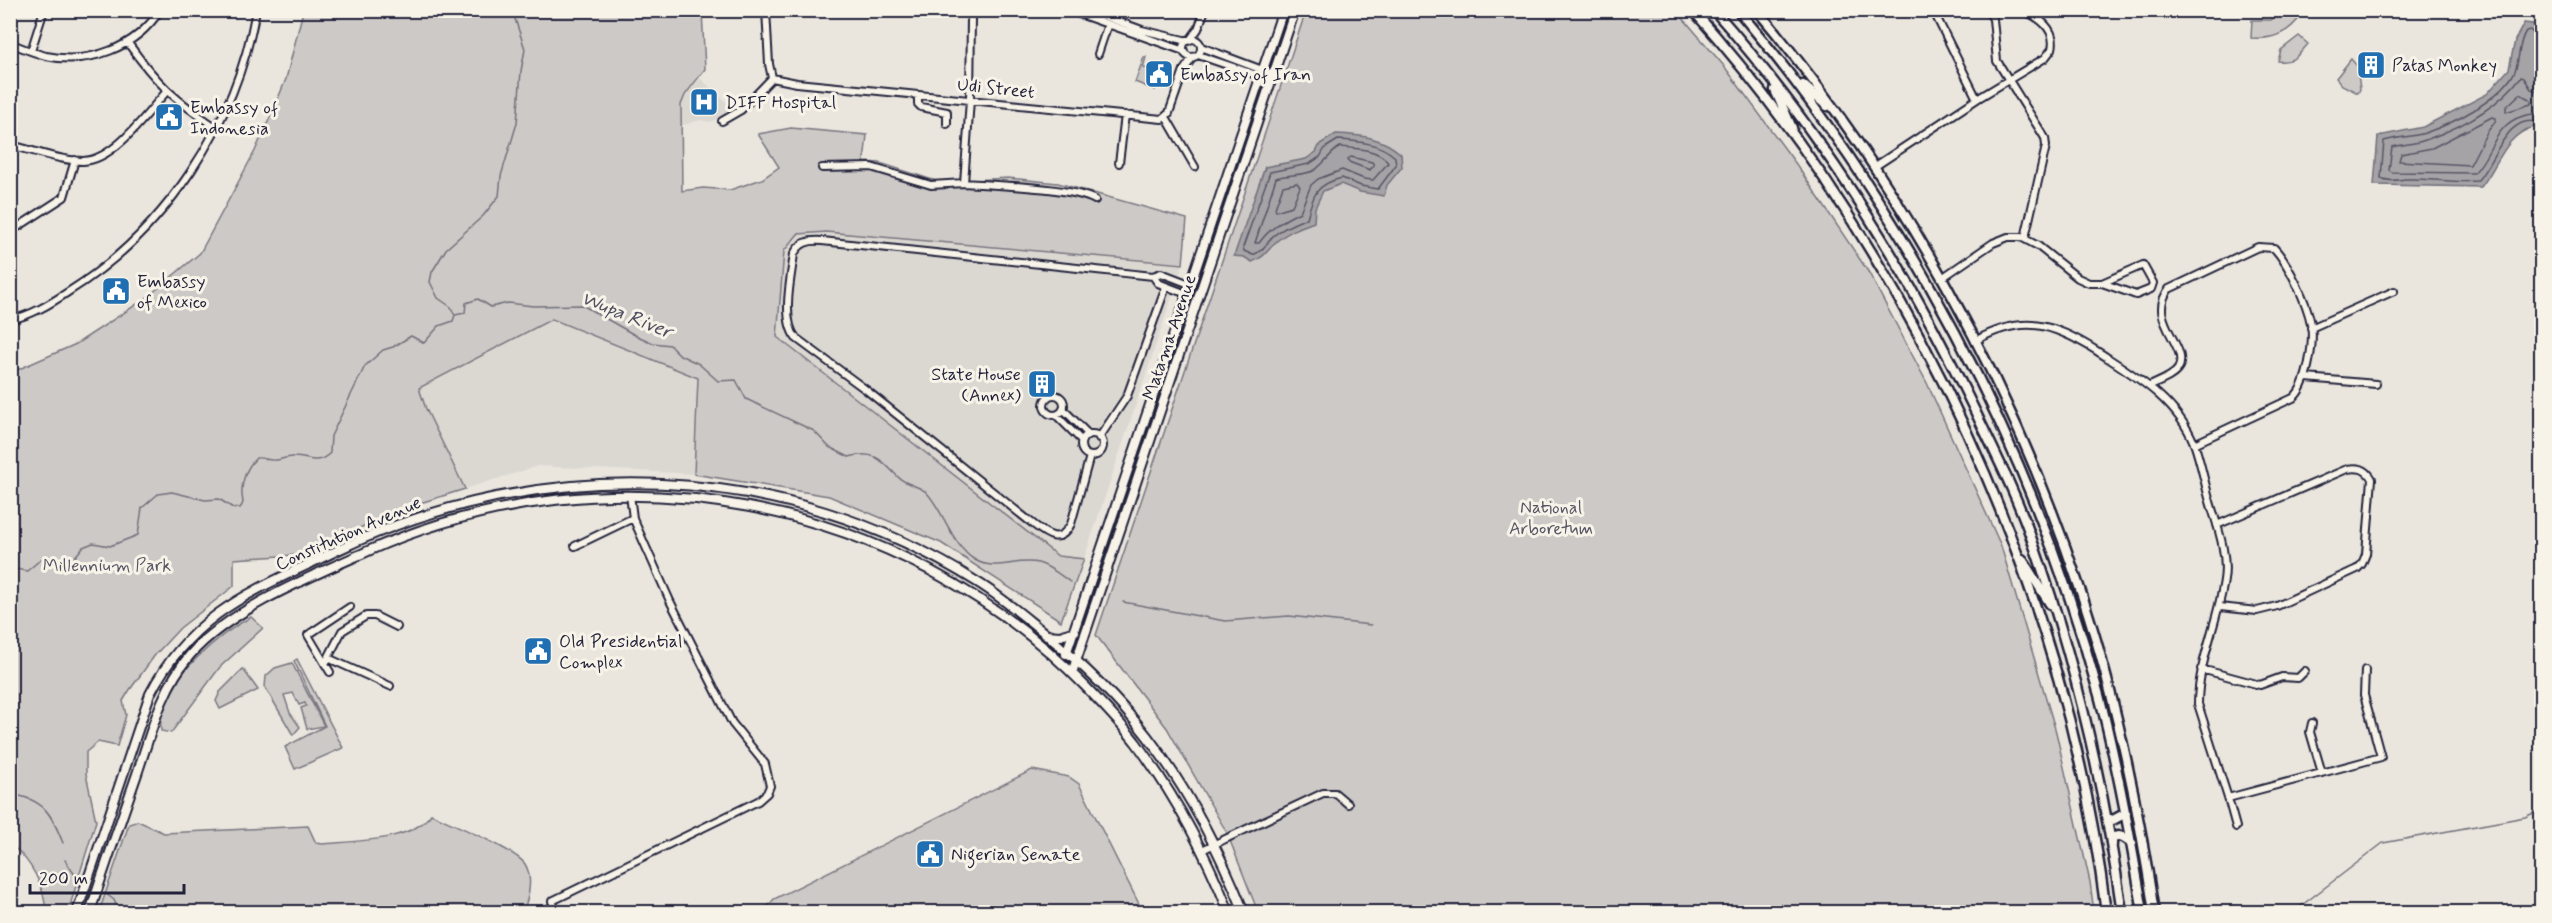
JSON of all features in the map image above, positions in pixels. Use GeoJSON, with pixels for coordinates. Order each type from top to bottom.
{"type":"FeatureCollection","features":[{"type":"Feature","properties":{"kind":"highway"},"geometry":{"type":"LineString","coordinates":[[1693,10],[1797,140],[1868,248],[1913,326],[1969,440],[2013,546],[2041,626],[2068,719],[2092,830],[2106,912]]}},
{"type":"Feature","properties":{"kind":"highway"},"geometry":{"type":"LineString","coordinates":[[1714,10],[1770,79],[1847,181],[1921,302],[2014,493],[2032,538],[2080,698],[2107,818],[2122,912]]}},
{"type":"Feature","properties":{"kind":"highway"},"geometry":{"type":"LineString","coordinates":[[1738,10],[1788,72],[1875,195],[1917,263],[1998,420],[2047,536],[2090,666],[2126,813],[2143,912]]}},
{"type":"Feature","properties":{"kind":"highway"},"geometry":{"type":"LineString","coordinates":[[1757,10],[1874,167],[1942,278],[1975,341],[2030,458],[2082,597],[2108,685],[2123,747],[2154,912]]}},
{"type":"Feature","properties":{"kind":"highway"},"geometry":{"type":"LineString","coordinates":[[1788,72],[1832,110]]}},
{"type":"Feature","properties":{"kind":"highway"},"geometry":{"type":"LineString","coordinates":[[1770,79],[1797,140]]}},
{"type":"Feature","properties":{"kind":"highway"},"geometry":{"type":"LineString","coordinates":[[2013,546],[2055,612]]}},
{"type":"Feature","properties":{"kind":"highway"},"geometry":{"type":"LineString","coordinates":[[2082,597],[2090,666]]}},
{"type":"Feature","properties":{"kind":"highway"},"geometry":{"type":"LineString","coordinates":[[2107,818],[2113,820],[2126,813]]}},
{"type":"Feature","properties":{"kind":"highway"},"geometry":{"type":"LineString","coordinates":[[2112,848],[2112,838],[2116,836],[2121,836],[2132,843]]}},
{"type":"Feature","properties":{"kind":"main road","name":"Matama Avenue"},"geometry":{"type":"LineString","coordinates":[[1062,663],[1283,10]]}},
{"type":"Feature","properties":{"kind":"main road","name":"Matama Avenue"},"geometry":{"type":"LineString","coordinates":[[1072,672],[1295,10]]}},
{"type":"Feature","properties":{"kind":"main road"},"geometry":{"type":"LineString","coordinates":[[1169,350],[1179,353]]}},
{"type":"Feature","properties":{"kind":"main road","name":"Constitution Avenue"},"geometry":{"type":"LineString","coordinates":[[77,912],[150,694],[168,661],[208,620],[241,598],[364,538],[436,511],[505,494],[577,485],[629,482],[672,483],[746,492],[802,506],[882,534],[952,567],[980,584],[1067,651],[1146,734],[1188,796],[1214,844],[1244,912]]}},
{"type":"Feature","properties":{"kind":"main road","name":"Constitution Avenue"},"geometry":{"type":"LineString","coordinates":[[90,912],[162,700],[193,652],[234,617],[380,546],[451,520],[549,500],[630,495],[674,496],[744,505],[850,535],[914,562],[974,594],[1019,625],[1072,672],[1135,741],[1176,801],[1202,850],[1229,912]]}},
{"type":"Feature","properties":{"kind":"main road"},"geometry":{"type":"LineString","coordinates":[[1046,634],[1060,636],[1075,630]]}},
{"type":"Feature","properties":{"kind":"street"},"geometry":{"type":"LineString","coordinates":[[31,51],[44,10]]}},
{"type":"Feature","properties":{"kind":"street"},"geometry":{"type":"LineString","coordinates":[[10,43],[53,57],[84,57],[128,43],[144,32],[160,10]]}},
{"type":"Feature","properties":{"kind":"street"},"geometry":{"type":"LineString","coordinates":[[10,320],[36,311],[86,280],[121,253],[166,205],[217,128],[248,51],[256,10]]}},
{"type":"Feature","properties":{"kind":"street"},"geometry":{"type":"LineString","coordinates":[[722,121],[741,110],[772,78],[766,10]]}},
{"type":"Feature","properties":{"kind":"street"},"geometry":{"type":"LineString","coordinates":[[964,183],[970,100],[971,18],[974,10]]}},
{"type":"Feature","properties":{"kind":"street"},"geometry":{"type":"LineString","coordinates":[[1068,10],[1195,56],[1272,77]]}},
{"type":"Feature","properties":{"kind":"street"},"geometry":{"type":"LineString","coordinates":[[1087,10],[1142,30],[1189,40],[1262,74]]}},
{"type":"Feature","properties":{"kind":"street"},"geometry":{"type":"LineString","coordinates":[[1184,70],[1184,45],[1198,29],[1205,10]]}},
{"type":"Feature","properties":{"kind":"street"},"geometry":{"type":"LineString","coordinates":[[1933,10],[1977,99]]}},
{"type":"Feature","properties":{"kind":"street"},"geometry":{"type":"LineString","coordinates":[[1874,167],[2050,53],[2054,44],[2048,28],[2036,16],[2021,10]]}},
{"type":"Feature","properties":{"kind":"street"},"geometry":{"type":"LineString","coordinates":[[1990,11],[1996,56],[2046,142],[2025,238]]}},
{"type":"Feature","properties":{"kind":"street"},"geometry":{"type":"LineString","coordinates":[[1098,54],[1108,24]]}},
{"type":"Feature","properties":{"kind":"street"},"geometry":{"type":"LineString","coordinates":[[1195,167],[1166,117],[1184,70],[1200,45],[1198,29]]}},
{"type":"Feature","properties":{"kind":"street"},"geometry":{"type":"LineString","coordinates":[[128,43],[167,91],[217,128]]}},
{"type":"Feature","properties":{"kind":"street","name":"Udi Street"},"geometry":{"type":"LineString","coordinates":[[772,78],[797,83],[918,95],[1166,117]]}},
{"type":"Feature","properties":{"kind":"street"},"geometry":{"type":"LineString","coordinates":[[10,145],[75,160],[92,160],[108,154],[167,91]]}},
{"type":"Feature","properties":{"kind":"street"},"geometry":{"type":"LineString","coordinates":[[918,95],[918,104],[921,107],[947,111],[947,124]]}},
{"type":"Feature","properties":{"kind":"street"},"geometry":{"type":"LineString","coordinates":[[1119,164],[1125,115]]}},
{"type":"Feature","properties":{"kind":"street"},"geometry":{"type":"LineString","coordinates":[[10,232],[64,197],[75,160]]}},
{"type":"Feature","properties":{"kind":"street"},"geometry":{"type":"LineString","coordinates":[[822,168],[871,167],[931,185],[964,183],[1057,191],[1085,195],[1095,200]]}},
{"type":"Feature","properties":{"kind":"street"},"geometry":{"type":"LineString","coordinates":[[1942,278],[1994,243],[2008,237],[2025,238],[2078,278],[2089,283],[2102,283],[2136,294],[2151,289],[2153,283],[2143,265],[2102,283]]}},
{"type":"Feature","properties":{"kind":"street"},"geometry":{"type":"LineString","coordinates":[[1090,456],[1071,524],[1066,532],[1059,537],[1053,537],[1028,520],[865,389],[796,338],[790,331],[788,319],[794,254],[803,243],[822,241],[1153,276],[1161,273],[1187,283]]}},
{"type":"Feature","properties":{"kind":"street"},"geometry":{"type":"LineString","coordinates":[[2150,386],[2176,372],[2180,367],[2180,360],[2161,314],[2164,296],[2178,283],[2258,247],[2274,248],[2300,296],[2312,328],[2303,387],[2293,398],[2194,444]]}},
{"type":"Feature","properties":{"kind":"street"},"geometry":{"type":"LineString","coordinates":[[1153,276],[1158,283],[1184,293]]}},
{"type":"Feature","properties":{"kind":"street"},"geometry":{"type":"LineString","coordinates":[[1099,438],[1126,396],[1166,287]]}},
{"type":"Feature","properties":{"kind":"street"},"geometry":{"type":"LineString","coordinates":[[2312,328],[2394,291]]}},
{"type":"Feature","properties":{"kind":"street"},"geometry":{"type":"LineString","coordinates":[[1975,341],[2007,326],[2037,324],[2068,334],[2150,386],[2175,412],[2194,444],[2217,525],[2225,577],[2220,607],[2201,669],[2198,704],[2236,827]]}},
{"type":"Feature","properties":{"kind":"street"},"geometry":{"type":"LineString","coordinates":[[2306,378],[2376,384]]}},
{"type":"Feature","properties":{"kind":"street"},"geometry":{"type":"LineString","coordinates":[[1056,415],[1063,409],[1064,403],[1055,395],[1049,397],[1045,402],[1045,409],[1056,415],[1082,441],[1082,450],[1090,456],[1097,455],[1102,450],[1103,444],[1099,438],[1089,435],[1063,409]]}},
{"type":"Feature","properties":{"kind":"street"},"geometry":{"type":"LineString","coordinates":[[1082,441],[1089,435]]}},
{"type":"Feature","properties":{"kind":"street"},"geometry":{"type":"LineString","coordinates":[[2217,525],[2347,469],[2362,468],[2372,479],[2366,554],[2357,569],[2277,606],[2257,611],[2220,607]]}},
{"type":"Feature","properties":{"kind":"street"},"geometry":{"type":"LineString","coordinates":[[542,912],[556,909],[552,901],[758,801],[767,793],[770,786],[765,764],[742,737],[722,704],[670,601],[633,518],[630,495]]}},
{"type":"Feature","properties":{"kind":"street"},"geometry":{"type":"LineString","coordinates":[[575,546],[633,518]]}},
{"type":"Feature","properties":{"kind":"street"},"geometry":{"type":"LineString","coordinates":[[330,672],[327,661],[308,635],[350,607]]}},
{"type":"Feature","properties":{"kind":"street"},"geometry":{"type":"LineString","coordinates":[[327,661],[342,631],[366,616],[375,616],[397,627]]}},
{"type":"Feature","properties":{"kind":"street"},"geometry":{"type":"LineString","coordinates":[[327,661],[390,686]]}},
{"type":"Feature","properties":{"kind":"street"},"geometry":{"type":"LineString","coordinates":[[2201,669],[2260,685],[2282,677],[2298,678],[2305,671]]}},
{"type":"Feature","properties":{"kind":"street"},"geometry":{"type":"LineString","coordinates":[[2228,798],[2381,757],[2364,695],[2365,670]]}},
{"type":"Feature","properties":{"kind":"street"},"geometry":{"type":"LineString","coordinates":[[2312,723],[2310,732],[2322,772]]}},
{"type":"Feature","properties":{"kind":"street"},"geometry":{"type":"LineString","coordinates":[[1202,850],[1249,830],[1323,792],[1335,793],[1348,804]]}},
{"type":"Feature","properties":{"kind":"shaded area","name":"DIFF Hospital"},"geometry":{"type":"Polygon","coordinates":[[[700,78],[733,108],[728,114],[710,122],[700,120],[680,126],[682,99],[700,78]]]}},
{"type":"Feature","properties":{"kind":"shaded area"},"geometry":{"type":"Polygon","coordinates":[[[826,232],[1183,264],[1084,559],[1058,556],[777,336],[784,251],[798,234],[826,232]]]}},
{"type":"Feature","properties":{"kind":"shaded area"},"geometry":{"type":"Polygon","coordinates":[[[552,319],[698,378],[694,474],[538,466],[465,489],[426,409],[419,388],[552,319]]]}},
{"type":"Feature","properties":{"kind":"green space","name":"Millennium Park"},"geometry":{"type":"Polygon","coordinates":[[[303,11],[702,11],[705,69],[685,95],[681,105],[682,191],[703,188],[730,190],[762,179],[779,167],[758,134],[791,128],[867,135],[864,162],[880,163],[939,182],[1008,178],[1058,183],[1187,219],[1183,264],[826,232],[798,234],[784,251],[777,337],[1058,556],[1084,559],[1061,621],[941,543],[829,496],[694,474],[698,378],[552,319],[419,388],[426,409],[465,489],[401,509],[312,550],[311,547],[295,555],[234,559],[234,586],[180,628],[155,655],[129,691],[123,701],[126,715],[117,746],[98,742],[86,752],[86,774],[96,821],[68,912],[46,912],[43,893],[36,875],[31,866],[11,845],[10,373],[76,344],[145,299],[200,253],[255,151],[272,113],[286,79],[303,11]]]}},
{"type":"Feature","properties":{"kind":"green space","name":"National Arboretum"},"geometry":{"type":"Polygon","coordinates":[[[1306,11],[1677,11],[1724,66],[1796,164],[1869,273],[1927,383],[2001,546],[2056,732],[2090,882],[2094,912],[1258,912],[1227,833],[1167,728],[1096,635],[1306,11]]]}},
{"type":"Feature","properties":{"kind":"green space"},"geometry":{"type":"Polygon","coordinates":[[[2281,11],[2299,11],[2302,14],[2292,26],[2280,34],[2267,38],[2251,38],[2252,20],[2271,20],[2281,11]]]}},
{"type":"Feature","properties":{"kind":"green space"},"geometry":{"type":"Polygon","coordinates":[[[2299,36],[2308,44],[2292,59],[2278,61],[2281,50],[2299,36]]]}},
{"type":"Feature","properties":{"kind":"green space"},"geometry":{"type":"Polygon","coordinates":[[[1144,57],[1146,57],[1143,68],[1151,69],[1151,72],[1158,69],[1167,71],[1166,75],[1162,72],[1158,77],[1151,75],[1148,85],[1156,86],[1155,90],[1135,82],[1144,57]]]}},
{"type":"Feature","properties":{"kind":"green space"},"geometry":{"type":"Polygon","coordinates":[[[2351,59],[2357,66],[2360,89],[2358,93],[2342,85],[2336,78],[2351,59]]]}},
{"type":"Feature","properties":{"kind":"green space"},"geometry":{"type":"Polygon","coordinates":[[[251,617],[263,628],[220,667],[171,733],[161,731],[161,712],[166,699],[185,671],[211,645],[251,617]]]}},
{"type":"Feature","properties":{"kind":"green space"},"geometry":{"type":"Polygon","coordinates":[[[297,659],[343,748],[295,769],[285,747],[325,726],[294,661],[297,659]]]}},
{"type":"Feature","properties":{"kind":"green space"},"geometry":{"type":"Polygon","coordinates":[[[292,663],[324,726],[307,729],[301,708],[306,706],[305,703],[299,705],[293,693],[284,695],[290,713],[300,727],[293,735],[265,687],[266,676],[275,668],[292,663]]]}},
{"type":"Feature","properties":{"kind":"green space"},"geometry":{"type":"Polygon","coordinates":[[[243,669],[258,690],[220,709],[216,701],[220,692],[243,669]]]}},
{"type":"Feature","properties":{"kind":"green space"},"geometry":{"type":"Polygon","coordinates":[[[1032,770],[1069,777],[1079,784],[1143,912],[765,912],[764,910],[774,899],[1032,770]]]}},
{"type":"Feature","properties":{"kind":"green space"},"geometry":{"type":"Polygon","coordinates":[[[431,814],[495,844],[525,864],[530,881],[524,909],[517,912],[99,912],[129,824],[138,821],[164,833],[308,826],[316,843],[322,844],[365,841],[397,835],[411,830],[431,814]]]}},
{"type":"Feature","properties":{"kind":"water"},"geometry":{"type":"Polygon","coordinates":[[[2524,23],[2533,24],[2540,32],[2537,73],[2541,87],[2541,130],[2534,127],[2516,137],[2503,152],[2481,187],[2374,185],[2378,136],[2423,127],[2487,94],[2509,69],[2515,40],[2524,23]]]}},
{"type":"Feature","properties":{"kind":"water"},"geometry":{"type":"Polygon","coordinates":[[[1336,134],[1379,140],[1401,154],[1402,167],[1387,185],[1384,196],[1360,192],[1341,184],[1323,191],[1315,208],[1314,222],[1286,234],[1265,254],[1252,262],[1244,257],[1234,256],[1265,167],[1306,159],[1316,152],[1320,144],[1336,134]]]}},
{"type":"Feature","properties":{"kind":"waterway"},"geometry":{"type":"LineString","coordinates":[[454,314],[451,307],[438,298],[430,282],[432,272],[446,249],[483,216],[499,196],[501,176],[517,123],[525,49],[512,10]]}},
{"type":"Feature","properties":{"kind":"waterway","name":"Wupa River"},"geometry":{"type":"LineString","coordinates":[[10,568],[27,571],[46,555],[61,562],[74,558],[83,547],[93,543],[110,546],[138,535],[142,508],[158,494],[172,492],[205,500],[219,499],[233,508],[240,508],[243,503],[244,479],[247,470],[256,458],[277,460],[292,457],[317,460],[325,457],[330,453],[331,436],[365,366],[383,350],[411,336],[424,343],[439,326],[453,321],[455,315],[465,313],[466,303],[478,299],[491,307],[508,303],[533,306],[582,305],[633,334],[653,343],[670,345],[680,355],[699,364],[718,381],[736,380],[746,399],[814,431],[829,447],[849,457],[857,455],[876,457],[899,478],[924,490],[933,500],[954,538],[975,560],[990,565],[1038,563],[1051,568],[1070,582]]}},
{"type":"Feature","properties":{"kind":"waterway"},"geometry":{"type":"LineString","coordinates":[[1123,602],[1225,621],[1289,616],[1371,625]]}},
{"type":"Feature","properties":{"kind":"waterway"},"geometry":{"type":"LineString","coordinates":[[10,794],[22,796],[45,809],[63,843]]}},
{"type":"Feature","properties":{"kind":"waterway"},"geometry":{"type":"LineString","coordinates":[[2293,912],[2383,843],[2525,817],[2542,809]]}},
{"type":"Feature","properties":{"kind":"waterway"},"geometry":{"type":"LineString","coordinates":[[65,860],[79,881]]}},
{"type":"Feature","properties":{"kind":"waterway"},"geometry":{"type":"LineString","coordinates":[[105,893],[114,900],[119,912]]}},
{"type":"Feature","properties":{"kind":"place","name":"Patas Monkey"},"geometry":{"type":"Point","coordinates":[2371,65]}},
{"type":"Feature","properties":{"kind":"place","name":"Embassy of Iran"},"geometry":{"type":"Point","coordinates":[1159,74]}},
{"type":"Feature","properties":{"kind":"place","name":"DIFF Hospital"},"geometry":{"type":"Point","coordinates":[704,102]}},
{"type":"Feature","properties":{"kind":"place","name":"Embassy of Indonesia"},"geometry":{"type":"Point","coordinates":[169,117]}},
{"type":"Feature","properties":{"kind":"place","name":"Embassy of Mexico"},"geometry":{"type":"Point","coordinates":[116,291]}},
{"type":"Feature","properties":{"kind":"place","name":"State House (Annex)"},"geometry":{"type":"Point","coordinates":[1042,384]}},
{"type":"Feature","properties":{"kind":"place","name":"Old Presidential Complex"},"geometry":{"type":"Point","coordinates":[538,651]}},
{"type":"Feature","properties":{"kind":"place","name":"Nigerian Senate"},"geometry":{"type":"Point","coordinates":[930,854]}}]}
